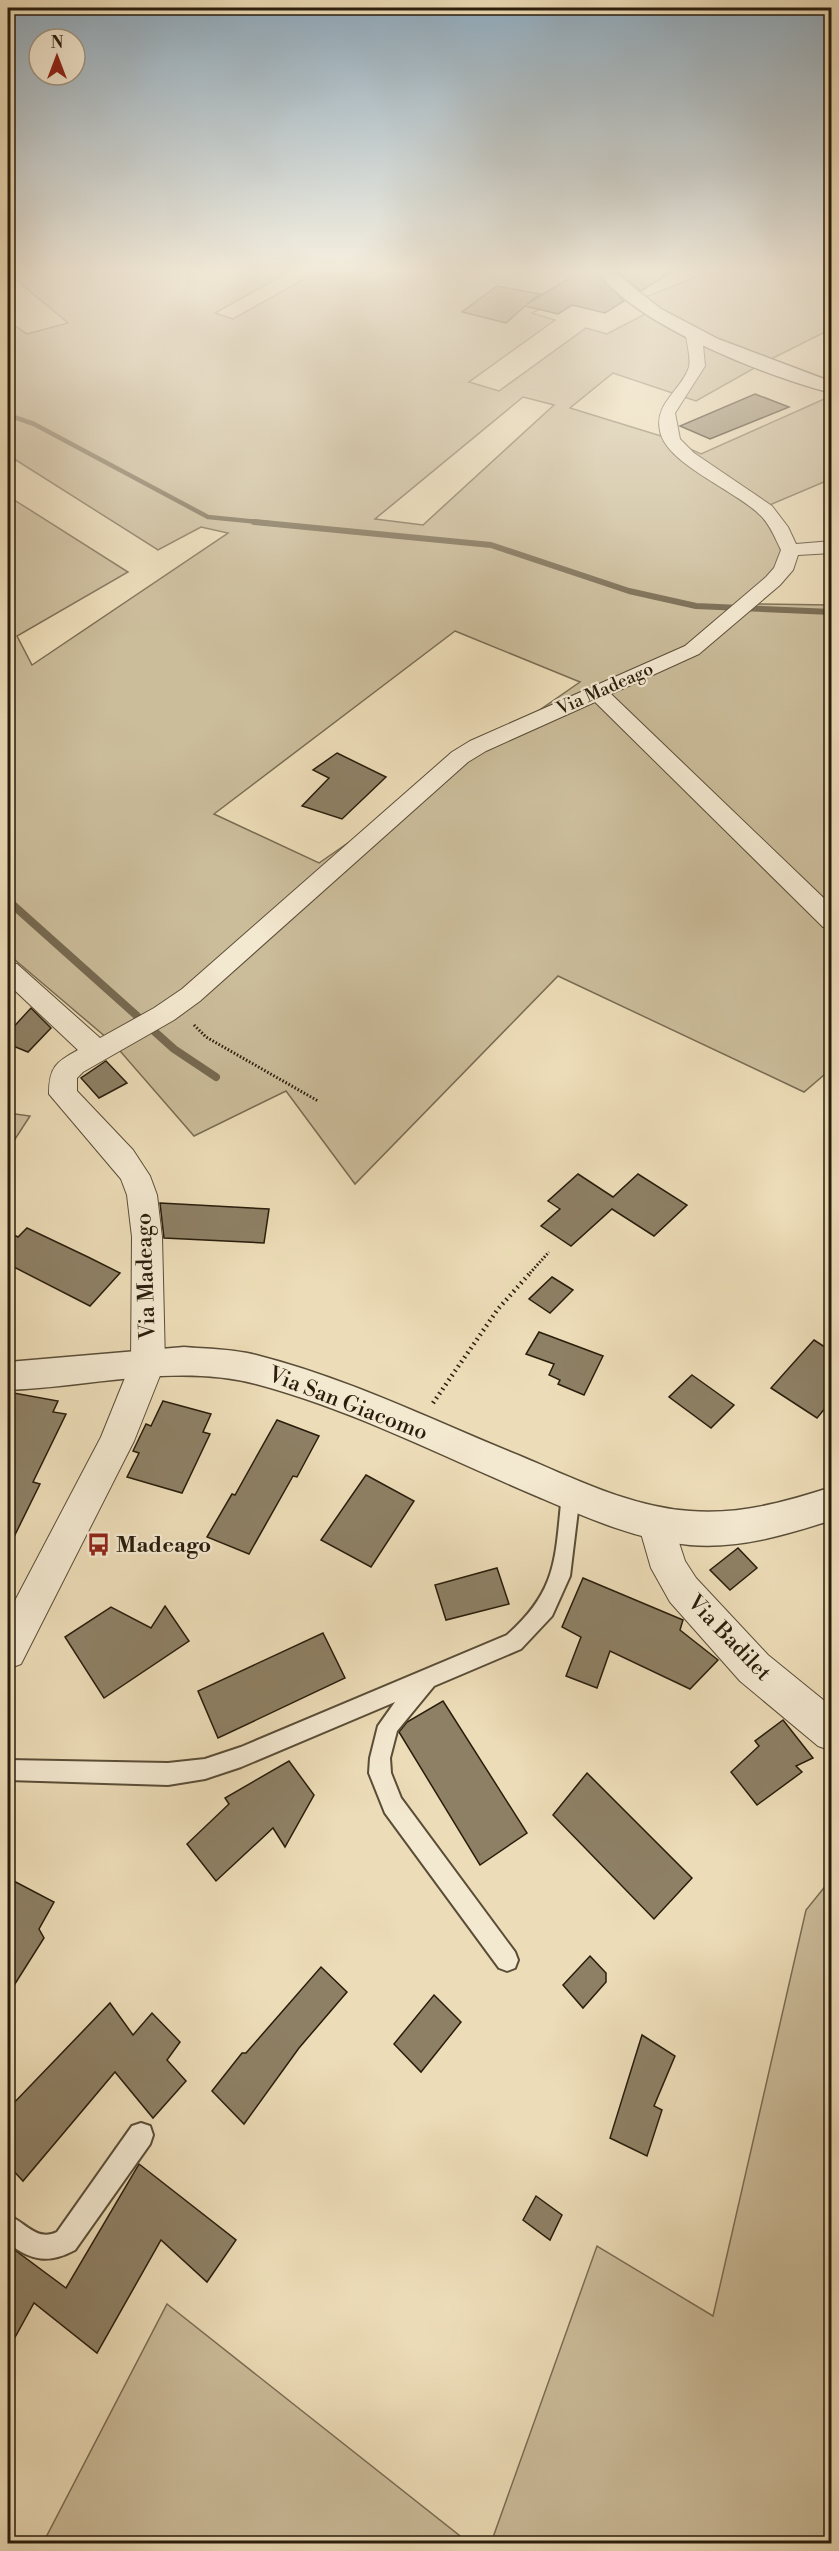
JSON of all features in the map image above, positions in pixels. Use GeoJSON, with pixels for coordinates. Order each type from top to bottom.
{"type":"FeatureCollection","features":[{"type":"Feature","properties":{"kind":"street"},"geometry":{"type":"LineString","coordinates":[[680,392],[667,413],[668,432],[672,441],[688,457],[766,510],[779,526],[790,550],[831,547]]}},
{"type":"Feature","properties":{"kind":"street","name":"Via Madeago"},"geometry":{"type":"LineString","coordinates":[[11,1637],[117,1441],[148,1363],[147,1237],[142,1195],[135,1176],[123,1158],[69,1101],[61,1088],[63,1075],[67,1069],[160,1016],[191,995],[460,757],[478,746],[692,650],[783,570],[790,550]]}},
{"type":"Feature","properties":{"kind":"street"},"geometry":{"type":"LineString","coordinates":[[598,693],[831,921]]}},
{"type":"Feature","properties":{"kind":"street"},"geometry":{"type":"LineString","coordinates":[[8,970],[97,1051]]}},
{"type":"Feature","properties":{"kind":"street","name":"Via San Giacomo"},"geometry":{"type":"LineString","coordinates":[[8,1376],[184,1361],[254,1369],[328,1392],[571,1494],[615,1511],[656,1523],[690,1527],[738,1527],[784,1519],[831,1503]]}},
{"type":"Feature","properties":{"kind":"street","name":"Via Badilet"},"geometry":{"type":"LineString","coordinates":[[656,1523],[669,1568],[683,1590],[754,1668],[831,1732]]}},
{"type":"Feature","properties":{"kind":"lane"},"geometry":{"type":"LineString","coordinates":[[8,1770],[135,1774],[205,1769],[240,1757],[514,1642],[535,1626],[550,1607],[560,1581],[571,1494]]}},
{"type":"Feature","properties":{"kind":"lane"},"geometry":{"type":"LineString","coordinates":[[428,1677],[388,1726],[380,1758],[380,1773],[393,1804],[507,1960]]}},
{"type":"Feature","properties":{"kind":"lane"},"geometry":{"type":"LineString","coordinates":[[8,2228],[39,2249],[48,2249],[66,2241],[141,2135]]}},
{"type":"Feature","properties":{"kind":"path"},"geometry":{"type":"LineString","coordinates":[[191,995],[187,1003],[187,1017],[206,1037],[318,1101]]}},
{"type":"Feature","properties":{"kind":"path"},"geometry":{"type":"LineString","coordinates":[[416,1428],[498,1309],[549,1251]]}},
{"type":"Feature","properties":{"kind":"shaded area"},"geometry":{"type":"Polygon","coordinates":[[[8,392],[590,392],[570,408],[661,436],[701,454],[831,396],[831,479],[767,506],[795,558],[756,604],[831,605],[831,1069],[804,1092],[558,976],[355,1184],[286,1091],[194,1136],[114,1044],[8,954],[8,496],[128,572],[17,636],[32,665],[228,533],[201,527],[158,550],[8,455],[8,392]],[[523,397],[375,519],[423,525],[554,405],[523,397]],[[455,631],[214,814],[319,863],[580,682],[455,631]]]}},
{"type":"Feature","properties":{"kind":"shaded area"},"geometry":{"type":"Polygon","coordinates":[[[669,392],[712,392],[696,401],[669,392]]]}},
{"type":"Feature","properties":{"kind":"shaded area"},"geometry":{"type":"Polygon","coordinates":[[[8,1113],[30,1116],[8,1150],[8,1113]]]}},
{"type":"Feature","properties":{"kind":"shaded area"},"geometry":{"type":"Polygon","coordinates":[[[831,1879],[831,2543],[491,2543],[597,2246],[713,2316],[806,1910],[831,1879]]]}},
{"type":"Feature","properties":{"kind":"shaded area"},"geometry":{"type":"Polygon","coordinates":[[[167,2304],[469,2543],[43,2543],[167,2304]]]}},
{"type":"Feature","properties":{"kind":"building"},"geometry":{"type":"Polygon","coordinates":[[[755,394],[789,407],[710,439],[680,426],[755,394]]]}},
{"type":"Feature","properties":{"kind":"building"},"geometry":{"type":"Polygon","coordinates":[[[337,753],[386,777],[342,819],[302,806],[329,778],[313,770],[337,753]]]}},
{"type":"Feature","properties":{"kind":"building"},"geometry":{"type":"Polygon","coordinates":[[[31,1008],[51,1028],[28,1052],[8,1044],[8,1033],[31,1008]]]}},
{"type":"Feature","properties":{"kind":"building"},"geometry":{"type":"Polygon","coordinates":[[[106,1061],[127,1083],[99,1098],[81,1078],[106,1061]]]}},
{"type":"Feature","properties":{"kind":"building"},"geometry":{"type":"Polygon","coordinates":[[[578,1174],[613,1197],[638,1174],[687,1205],[654,1236],[612,1209],[571,1246],[541,1226],[560,1209],[548,1201],[578,1174]]]}},
{"type":"Feature","properties":{"kind":"building"},"geometry":{"type":"Polygon","coordinates":[[[160,1203],[269,1209],[264,1243],[164,1238],[160,1203]]]}},
{"type":"Feature","properties":{"kind":"building"},"geometry":{"type":"Polygon","coordinates":[[[27,1228],[120,1273],[90,1306],[8,1264],[8,1232],[18,1237],[27,1228]]]}},
{"type":"Feature","properties":{"kind":"building"},"geometry":{"type":"Polygon","coordinates":[[[552,1277],[573,1290],[550,1313],[529,1299],[552,1277]]]}},
{"type":"Feature","properties":{"kind":"building"},"geometry":{"type":"Polygon","coordinates":[[[539,1332],[603,1356],[584,1395],[558,1384],[560,1380],[549,1375],[554,1364],[526,1354],[539,1332]]]}},
{"type":"Feature","properties":{"kind":"building"},"geometry":{"type":"Polygon","coordinates":[[[814,1340],[831,1351],[831,1401],[817,1418],[771,1388],[814,1340]]]}},
{"type":"Feature","properties":{"kind":"building"},"geometry":{"type":"Polygon","coordinates":[[[692,1375],[734,1405],[711,1428],[669,1397],[692,1375]]]}},
{"type":"Feature","properties":{"kind":"building"},"geometry":{"type":"Polygon","coordinates":[[[8,1392],[58,1401],[53,1412],[66,1414],[33,1482],[40,1484],[8,1549],[8,1392]]]}},
{"type":"Feature","properties":{"kind":"building"},"geometry":{"type":"Polygon","coordinates":[[[163,1401],[211,1414],[203,1432],[210,1434],[182,1493],[127,1477],[139,1453],[133,1451],[146,1424],[151,1426],[163,1401]]]}},
{"type":"Feature","properties":{"kind":"building"},"geometry":{"type":"Polygon","coordinates":[[[277,1420],[319,1436],[297,1477],[293,1476],[249,1554],[207,1537],[232,1494],[235,1495],[277,1420]]]}},
{"type":"Feature","properties":{"kind":"building"},"geometry":{"type":"Polygon","coordinates":[[[366,1475],[414,1501],[371,1567],[321,1540],[366,1475]]]}},
{"type":"Feature","properties":{"kind":"building"},"geometry":{"type":"Polygon","coordinates":[[[738,1548],[757,1568],[730,1590],[710,1570],[738,1548]]]}},
{"type":"Feature","properties":{"kind":"building"},"geometry":{"type":"Polygon","coordinates":[[[497,1568],[509,1604],[446,1620],[435,1585],[497,1568]]]}},
{"type":"Feature","properties":{"kind":"building"},"geometry":{"type":"Polygon","coordinates":[[[583,1578],[683,1620],[680,1630],[718,1660],[690,1689],[610,1651],[597,1688],[566,1676],[581,1637],[562,1627],[583,1578]]]}},
{"type":"Feature","properties":{"kind":"building"},"geometry":{"type":"Polygon","coordinates":[[[165,1606],[189,1641],[104,1698],[65,1637],[111,1607],[151,1628],[165,1606]]]}},
{"type":"Feature","properties":{"kind":"building"},"geometry":{"type":"Polygon","coordinates":[[[323,1633],[345,1678],[218,1738],[198,1691],[323,1633]]]}},
{"type":"Feature","properties":{"kind":"building"},"geometry":{"type":"Polygon","coordinates":[[[443,1701],[527,1833],[480,1865],[399,1732],[407,1722],[443,1701]]]}},
{"type":"Feature","properties":{"kind":"building"},"geometry":{"type":"Polygon","coordinates":[[[783,1720],[813,1758],[796,1766],[802,1772],[757,1805],[731,1772],[759,1746],[755,1741],[783,1720]]]}},
{"type":"Feature","properties":{"kind":"building"},"geometry":{"type":"Polygon","coordinates":[[[289,1761],[314,1795],[285,1847],[273,1828],[216,1881],[187,1844],[229,1804],[225,1798],[289,1761]]]}},
{"type":"Feature","properties":{"kind":"building"},"geometry":{"type":"Polygon","coordinates":[[[587,1773],[692,1878],[654,1919],[553,1815],[587,1773]]]}},
{"type":"Feature","properties":{"kind":"building"},"geometry":{"type":"Polygon","coordinates":[[[8,1878],[54,1902],[39,1929],[44,1938],[8,1995],[8,1878]]]}},
{"type":"Feature","properties":{"kind":"building"},"geometry":{"type":"Polygon","coordinates":[[[590,1956],[606,1973],[606,1982],[583,2008],[563,1985],[590,1956]]]}},
{"type":"Feature","properties":{"kind":"building"},"geometry":{"type":"Polygon","coordinates":[[[321,1967],[347,1992],[299,2048],[244,2124],[212,2091],[242,2053],[246,2053],[321,1967]]]}},
{"type":"Feature","properties":{"kind":"building"},"geometry":{"type":"Polygon","coordinates":[[[434,1995],[461,2022],[421,2072],[394,2044],[434,1995]]]}},
{"type":"Feature","properties":{"kind":"building"},"geometry":{"type":"Polygon","coordinates":[[[110,2003],[133,2035],[152,2013],[180,2042],[167,2060],[186,2081],[153,2118],[115,2072],[23,2181],[8,2165],[8,2109],[110,2003]]]}},
{"type":"Feature","properties":{"kind":"building"},"geometry":{"type":"Polygon","coordinates":[[[642,2035],[675,2056],[654,2106],[662,2110],[647,2156],[610,2138],[642,2035]]]}},
{"type":"Feature","properties":{"kind":"building"},"geometry":{"type":"Polygon","coordinates":[[[139,2164],[236,2240],[207,2282],[161,2240],[97,2353],[34,2303],[8,2350],[8,2245],[66,2288],[139,2164]]]}},
{"type":"Feature","properties":{"kind":"building"},"geometry":{"type":"Polygon","coordinates":[[[536,2196],[562,2215],[550,2240],[523,2220],[536,2196]]]}},
{"type":"Feature","properties":{"kind":"waterway"},"geometry":{"type":"LineString","coordinates":[[8,415],[34,424],[208,517],[269,523]]}},
{"type":"Feature","properties":{"kind":"waterway"},"geometry":{"type":"LineString","coordinates":[[254,522],[491,545],[629,591],[696,606],[832,612]]}},
{"type":"Feature","properties":{"kind":"waterway"},"geometry":{"type":"LineString","coordinates":[[8,895],[13,905],[174,1049],[216,1077]]}},
{"type":"Feature","properties":{"kind":"place","name":"Madeago"},"geometry":{"type":"Point","coordinates":[98,1545]}}]}
